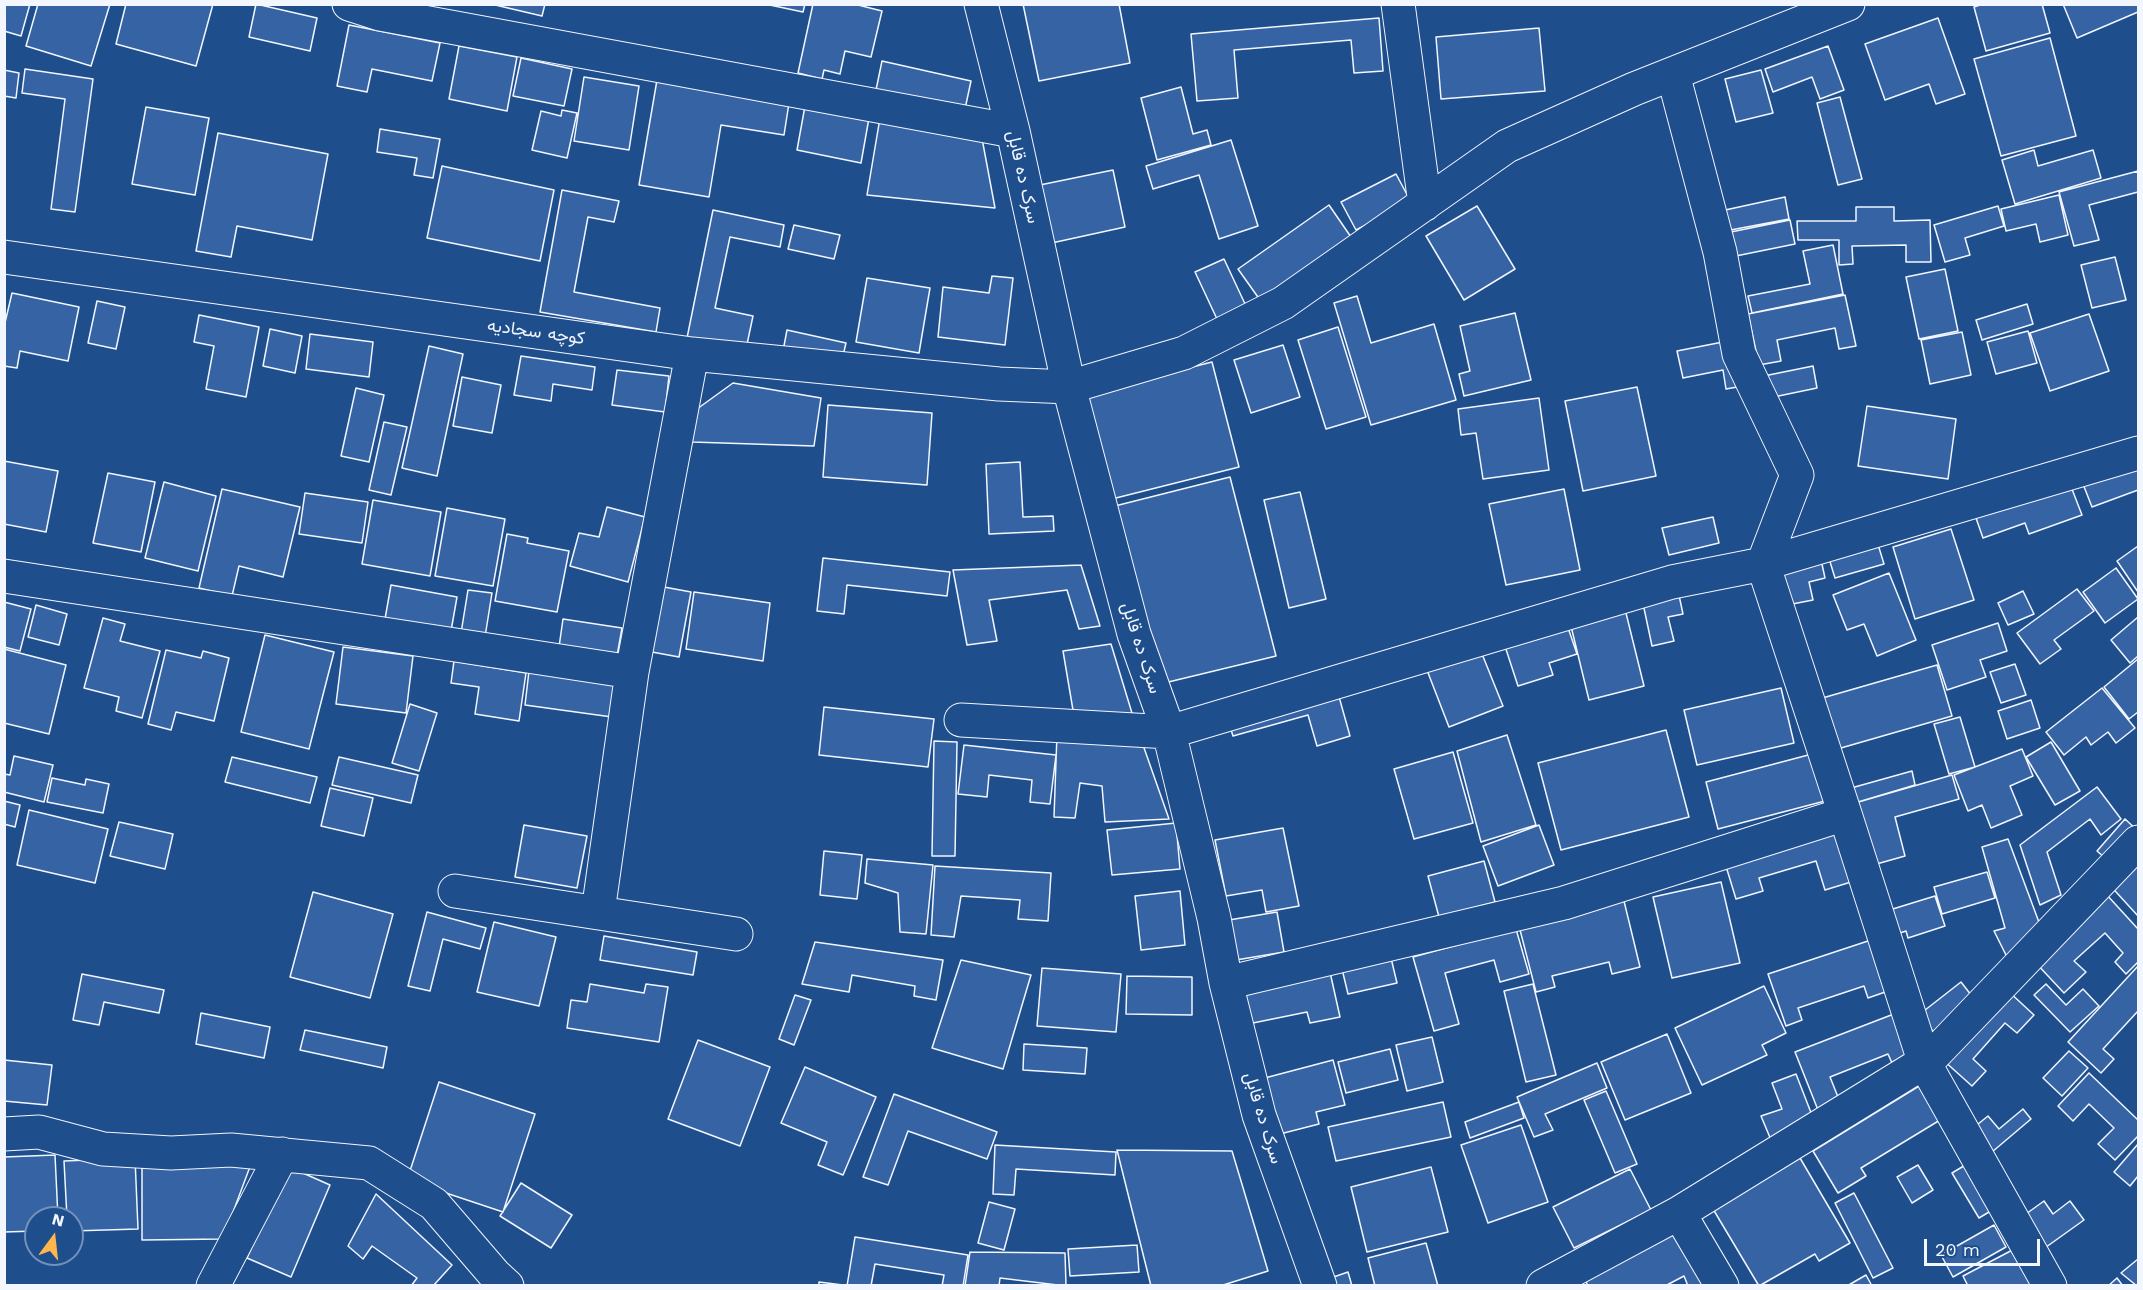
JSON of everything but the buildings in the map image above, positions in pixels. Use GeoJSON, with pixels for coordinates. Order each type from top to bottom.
{"type":"FeatureCollection","features":[{"type":"Feature","properties":{"kind":"street"},"geometry":{"type":"LineString","coordinates":[[349,4],[380,14],[1013,131]]}},
{"type":"Feature","properties":{"kind":"street","name":"سرک ده قابل"},"geometry":{"type":"LineString","coordinates":[[981,4],[1013,131],[1069,387],[1134,634],[1169,732],[1215,918],[1226,983],[1260,1115],[1320,1286]]}},
{"type":"Feature","properties":{"kind":"street"},"geometry":{"type":"LineString","coordinates":[[1398,4],[1425,204]]}},
{"type":"Feature","properties":{"kind":"street","name":"کوچه سجادیه"},"geometry":{"type":"LineString","coordinates":[[5,257],[692,354],[999,384],[1069,387],[1184,353],[1282,303],[1508,146],[1634,89],[1848,4]]}},
{"type":"Feature","properties":{"kind":"street"},"geometry":{"type":"LineString","coordinates":[[1673,74],[1720,252],[1739,354],[1797,475],[1763,564],[1925,1064],[2050,1286]]}},
{"type":"Feature","properties":{"kind":"street"},"geometry":{"type":"LineString","coordinates":[[598,912],[632,672],[692,354]]}},
{"type":"Feature","properties":{"kind":"street"},"geometry":{"type":"LineString","coordinates":[[960,720],[1169,732],[1672,582],[1763,564],[2139,453]]}},
{"type":"Feature","properties":{"kind":"street"},"geometry":{"type":"LineString","coordinates":[[4,576],[632,672]]}},
{"type":"Feature","properties":{"kind":"street"},"geometry":{"type":"LineString","coordinates":[[1226,983],[1564,903],[1845,814]]}},
{"type":"Feature","properties":{"kind":"street"},"geometry":{"type":"LineString","coordinates":[[1543,1286],[1679,1213],[1918,1066],[1925,1064],[2139,842]]}},
{"type":"Feature","properties":{"kind":"street"},"geometry":{"type":"LineString","coordinates":[[455,891],[736,934]]}},
{"type":"Feature","properties":{"kind":"street"},"geometry":{"type":"LineString","coordinates":[[4,1134],[39,1132],[103,1149],[171,1153],[231,1150],[369,1163],[434,1204],[507,1286]]}},
{"type":"Feature","properties":{"kind":"street"},"geometry":{"type":"LineString","coordinates":[[213,1286],[282,1154]]}},
{"type":"Feature","properties":{"kind":"street"},"geometry":{"type":"LineString","coordinates":[[1679,1213],[1722,1286]]}}]}
